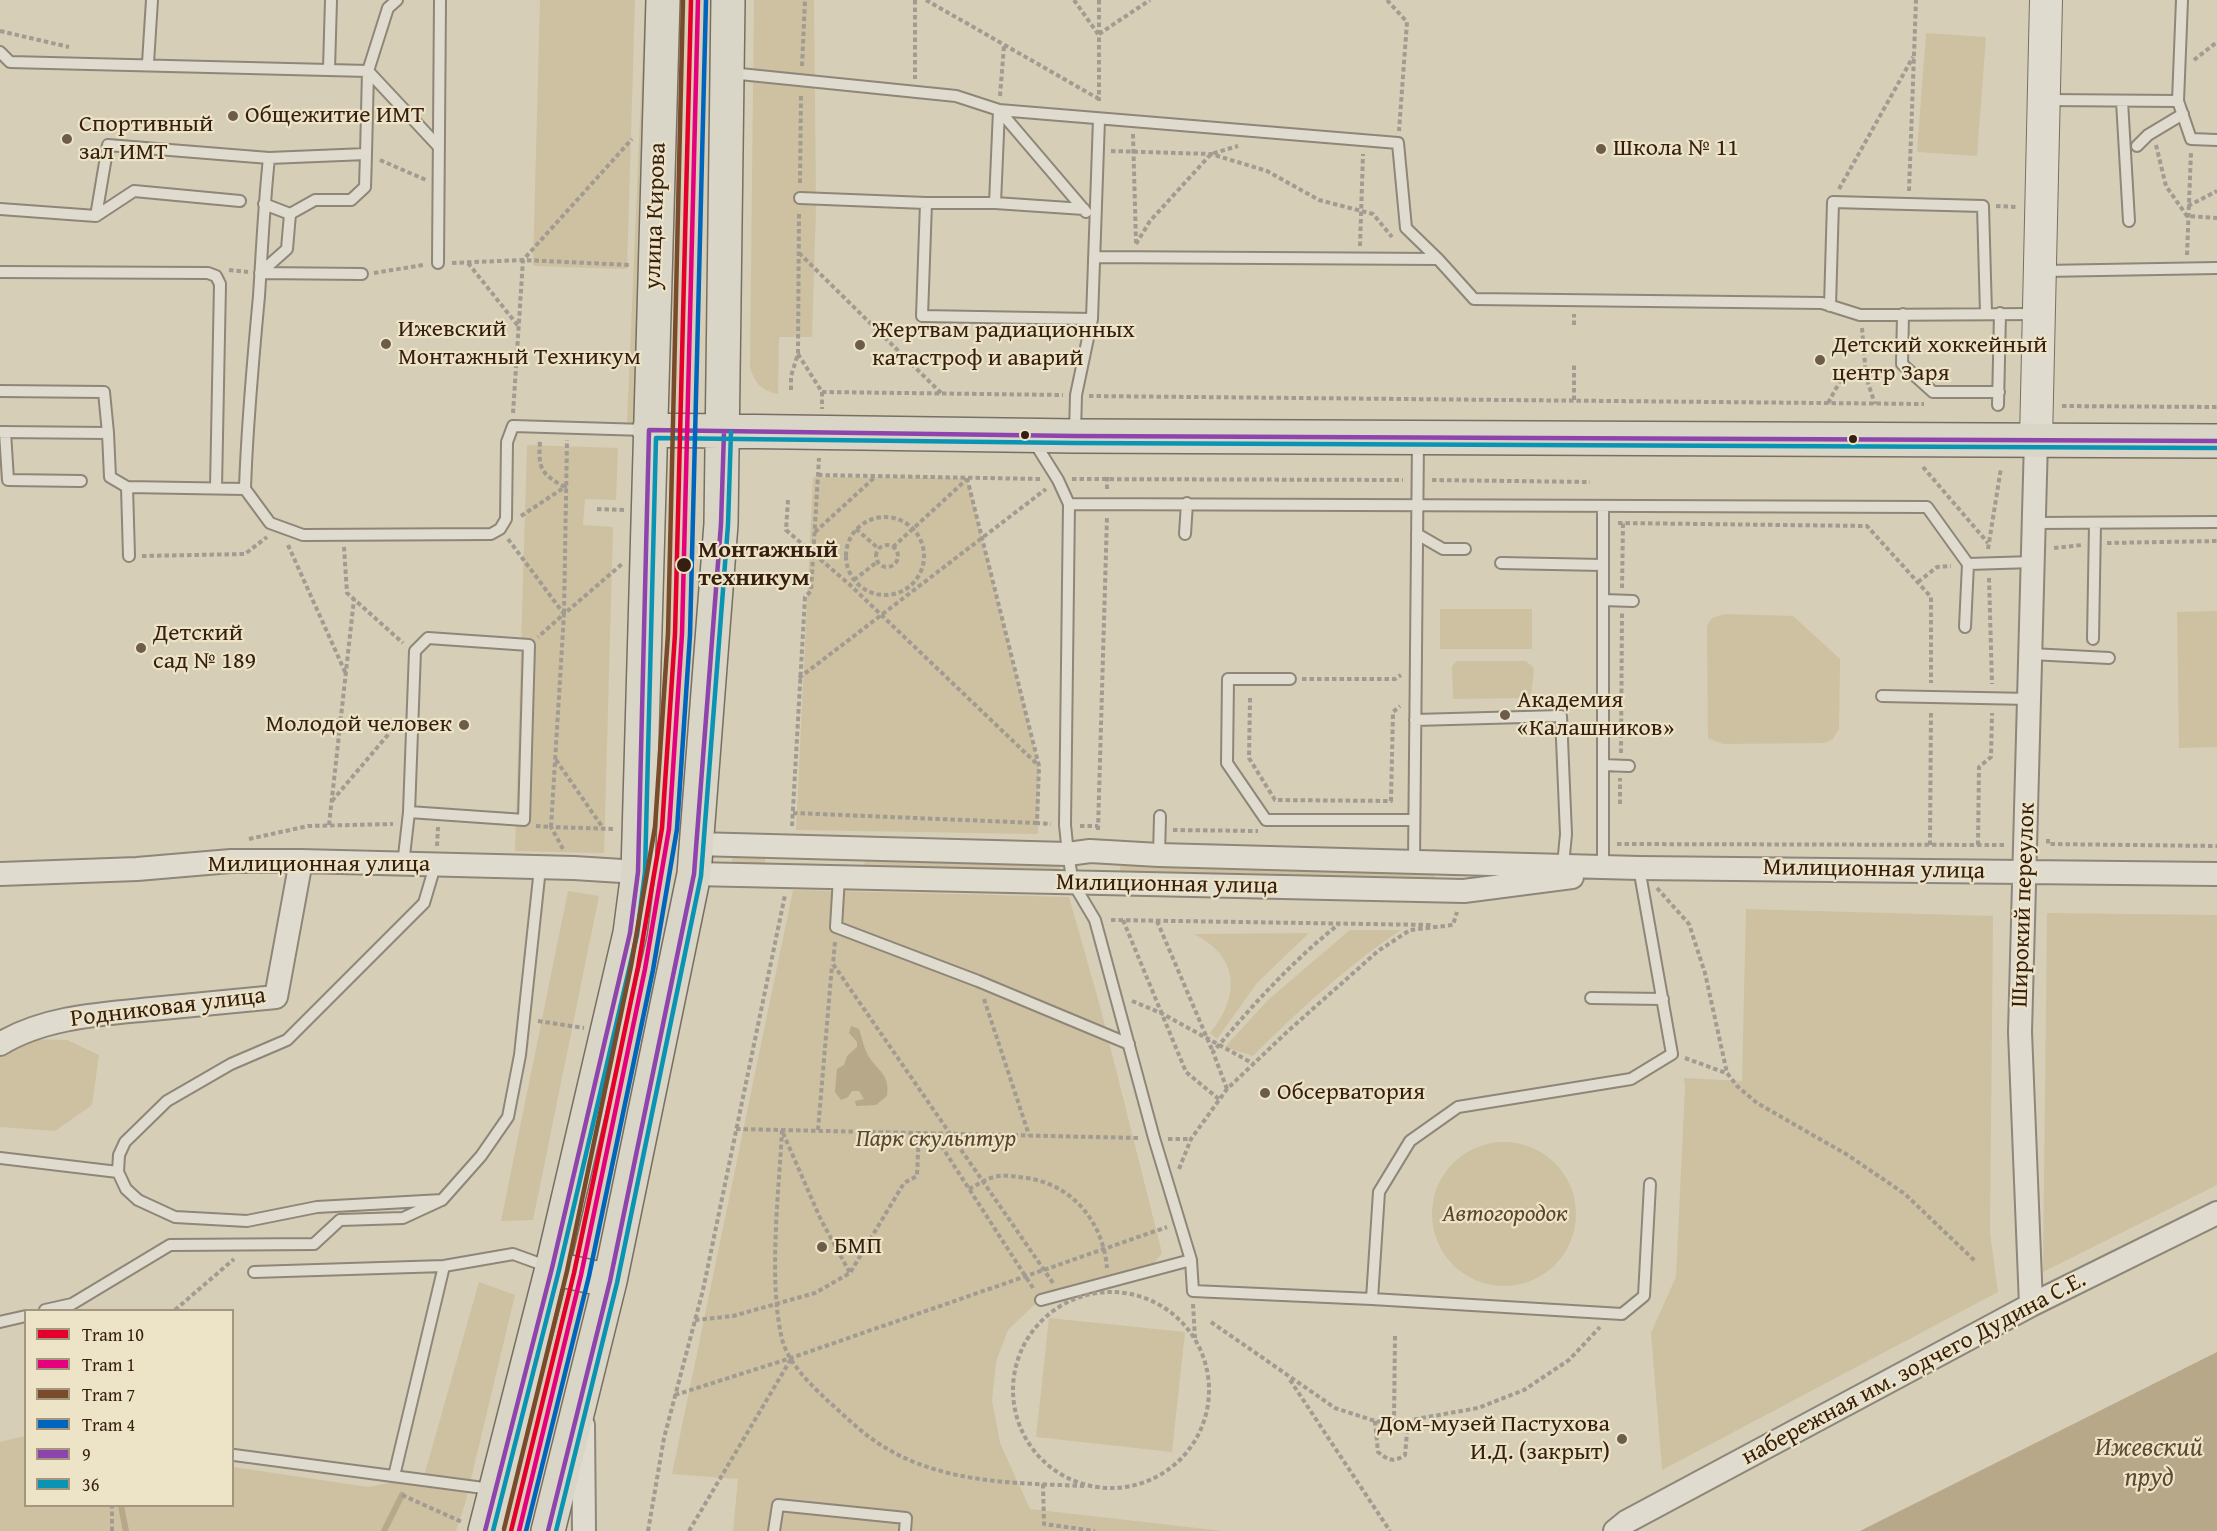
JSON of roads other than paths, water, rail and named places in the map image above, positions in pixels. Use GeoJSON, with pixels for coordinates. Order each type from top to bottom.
{"type":"FeatureCollection","features":[{"type":"Feature","properties":{"kind":"main road","name":"улица Кирова"},"geometry":{"type":"LineString","coordinates":[[474,1527],[497,1490],[552,1268],[630,933],[638,872],[663,0]]}},
{"type":"Feature","properties":{"kind":"main road"},"geometry":{"type":"LineString","coordinates":[[548,1531],[610,1281],[695,859],[721,524],[728,0]]}},
{"type":"Feature","properties":{"kind":"main road"},"geometry":{"type":"LineString","coordinates":[[650,430],[1075,436],[1418,436],[2211,443]]}},
{"type":"Feature","properties":{"kind":"main road"},"geometry":{"type":"LineString","coordinates":[[552,1268],[610,1281]]}},
{"type":"Feature","properties":{"kind":"street","name":"Широкий переулок"},"geometry":{"type":"LineString","coordinates":[[2031,1305],[2020,1032],[2031,654],[2043,561],[2044,523],[2036,440],[2046,0]]}},
{"type":"Feature","properties":{"kind":"street","name":"Милиционная улица"},"geometry":{"type":"LineString","coordinates":[[695,859],[1068,854],[1090,851],[1159,855],[1639,868],[2217,874]]}},
{"type":"Feature","properties":{"kind":"street","name":"Милиционная улица"},"geometry":{"type":"LineString","coordinates":[[695,859],[839,877],[1464,891],[1639,868]]}},
{"type":"Feature","properties":{"kind":"street","name":"Милиционная улица"},"geometry":{"type":"LineString","coordinates":[[0,874],[138,869],[231,861],[574,868],[638,872]]}},
{"type":"Feature","properties":{"kind":"street","name":"Родниковая улица"},"geometry":{"type":"LineString","coordinates":[[0,1044],[11,1037],[52,1024],[90,1016],[276,997],[301,861]]}},
{"type":"Feature","properties":{"kind":"street","name":"набережная им. зодчего Дудина С.Е."},"geometry":{"type":"LineString","coordinates":[[1615,1531],[1626,1522],[2031,1305],[2217,1214]]}},
{"type":"Feature","properties":{"kind":"street"},"geometry":{"type":"LineString","coordinates":[[583,1396],[584,1531]]}},
{"type":"Feature","properties":{"kind":"lane"},"geometry":{"type":"LineString","coordinates":[[148,63],[152,0]]}},
{"type":"Feature","properties":{"kind":"lane"},"geometry":{"type":"LineString","coordinates":[[329,69],[331,0]]}},
{"type":"Feature","properties":{"kind":"lane"},"geometry":{"type":"LineString","coordinates":[[290,214],[315,200],[351,200],[365,187],[368,71],[388,8],[397,0]]}},
{"type":"Feature","properties":{"kind":"lane"},"geometry":{"type":"LineString","coordinates":[[438,263],[440,0]]}},
{"type":"Feature","properties":{"kind":"lane"},"geometry":{"type":"LineString","coordinates":[[2182,0],[2178,101],[2191,139],[2217,140]]}},
{"type":"Feature","properties":{"kind":"lane"},"geometry":{"type":"LineString","coordinates":[[0,52],[10,62],[148,63],[368,71],[439,147]]}},
{"type":"Feature","properties":{"kind":"lane"},"geometry":{"type":"LineString","coordinates":[[727,73],[956,96],[999,110],[1398,143],[1406,228],[1474,299],[1822,303],[1860,315],[2040,314]]}},
{"type":"Feature","properties":{"kind":"lane"},"geometry":{"type":"LineString","coordinates":[[2044,100],[2178,101]]}},
{"type":"Feature","properties":{"kind":"lane"},"geometry":{"type":"LineString","coordinates":[[2122,101],[2129,221]]}},
{"type":"Feature","properties":{"kind":"lane"},"geometry":{"type":"LineString","coordinates":[[995,203],[999,110]]}},
{"type":"Feature","properties":{"kind":"lane"},"geometry":{"type":"LineString","coordinates":[[999,110],[1095,221]]}},
{"type":"Feature","properties":{"kind":"lane"},"geometry":{"type":"LineString","coordinates":[[2137,146],[2148,135],[2183,114]]}},
{"type":"Feature","properties":{"kind":"lane"},"geometry":{"type":"LineString","coordinates":[[1075,436],[1076,395],[1092,319],[1099,119]]}},
{"type":"Feature","properties":{"kind":"lane"},"geometry":{"type":"LineString","coordinates":[[96,216],[108,145],[269,158],[366,154]]}},
{"type":"Feature","properties":{"kind":"lane"},"geometry":{"type":"LineString","coordinates":[[269,158],[246,439],[245,489],[270,523],[303,535],[490,534],[501,529],[506,519],[507,442],[513,426],[650,430]]}},
{"type":"Feature","properties":{"kind":"lane"},"geometry":{"type":"LineString","coordinates":[[0,209],[96,216],[134,191],[240,201]]}},
{"type":"Feature","properties":{"kind":"lane"},"geometry":{"type":"LineString","coordinates":[[800,198],[995,203],[1084,209]]}},
{"type":"Feature","properties":{"kind":"lane"},"geometry":{"type":"LineString","coordinates":[[1830,306],[1833,201],[1908,202],[1983,206],[1986,313]]}},
{"type":"Feature","properties":{"kind":"lane"},"geometry":{"type":"LineString","coordinates":[[926,203],[922,316],[1092,319]]}},
{"type":"Feature","properties":{"kind":"lane"},"geometry":{"type":"LineString","coordinates":[[264,204],[290,214]]}},
{"type":"Feature","properties":{"kind":"lane"},"geometry":{"type":"LineString","coordinates":[[260,273],[287,249],[290,214]]}},
{"type":"Feature","properties":{"kind":"lane"},"geometry":{"type":"LineString","coordinates":[[1094,257],[1438,259]]}},
{"type":"Feature","properties":{"kind":"lane"},"geometry":{"type":"LineString","coordinates":[[2040,271],[2217,268]]}},
{"type":"Feature","properties":{"kind":"lane"},"geometry":{"type":"LineString","coordinates":[[0,272],[208,273],[216,276],[220,284],[216,488]]}},
{"type":"Feature","properties":{"kind":"lane"},"geometry":{"type":"LineString","coordinates":[[260,273],[362,274]]}},
{"type":"Feature","properties":{"kind":"lane"},"geometry":{"type":"LineString","coordinates":[[1903,314],[1902,364],[1933,392],[1999,392]]}},
{"type":"Feature","properties":{"kind":"lane"},"geometry":{"type":"LineString","coordinates":[[1998,405],[2001,314]]}},
{"type":"Feature","properties":{"kind":"lane"},"geometry":{"type":"LineString","coordinates":[[0,391],[104,392],[110,477],[127,487],[245,489]]}},
{"type":"Feature","properties":{"kind":"lane"},"geometry":{"type":"LineString","coordinates":[[81,481],[8,480],[2,432],[108,433]]}},
{"type":"Feature","properties":{"kind":"lane"},"geometry":{"type":"LineString","coordinates":[[1029,435],[1058,480],[1069,504],[1065,825],[1073,884],[1095,920],[1154,1138],[1191,1260],[1193,1291],[1372,1299],[1611,1316],[1622,1314],[1644,1296],[1650,1184]]}},
{"type":"Feature","properties":{"kind":"lane"},"geometry":{"type":"LineString","coordinates":[[1414,861],[1418,436]]}},
{"type":"Feature","properties":{"kind":"lane"},"geometry":{"type":"LineString","coordinates":[[127,487],[129,556]]}},
{"type":"Feature","properties":{"kind":"lane"},"geometry":{"type":"LineString","coordinates":[[1069,504],[1107,502],[1417,506],[1927,507],[1968,564],[1965,627]]}},
{"type":"Feature","properties":{"kind":"lane"},"geometry":{"type":"LineString","coordinates":[[1185,534],[1187,503]]}},
{"type":"Feature","properties":{"kind":"lane"},"geometry":{"type":"LineString","coordinates":[[1603,507],[1603,867]]}},
{"type":"Feature","properties":{"kind":"lane"},"geometry":{"type":"LineString","coordinates":[[2044,523],[2217,522]]}},
{"type":"Feature","properties":{"kind":"lane"},"geometry":{"type":"LineString","coordinates":[[2093,639],[2095,523]]}},
{"type":"Feature","properties":{"kind":"lane"},"geometry":{"type":"LineString","coordinates":[[1417,534],[1443,549],[1465,549]]}},
{"type":"Feature","properties":{"kind":"lane"},"geometry":{"type":"LineString","coordinates":[[1968,564],[2043,561]]}},
{"type":"Feature","properties":{"kind":"lane"},"geometry":{"type":"LineString","coordinates":[[1501,563],[1603,564]]}},
{"type":"Feature","properties":{"kind":"lane"},"geometry":{"type":"LineString","coordinates":[[1603,600],[1627,601]]}},
{"type":"Feature","properties":{"kind":"lane"},"geometry":{"type":"LineString","coordinates":[[403,865],[409,812],[415,651],[428,638],[529,645],[524,820],[409,812]]}},
{"type":"Feature","properties":{"kind":"lane"},"geometry":{"type":"LineString","coordinates":[[2031,654],[2109,658]]}},
{"type":"Feature","properties":{"kind":"lane"},"geometry":{"type":"LineString","coordinates":[[1290,679],[1228,679],[1227,763],[1266,820],[1413,820]]}},
{"type":"Feature","properties":{"kind":"lane"},"geometry":{"type":"LineString","coordinates":[[1882,696],[2030,699]]}},
{"type":"Feature","properties":{"kind":"lane"},"geometry":{"type":"LineString","coordinates":[[1415,720],[1561,716],[1566,834],[1563,866]]}},
{"type":"Feature","properties":{"kind":"lane"},"geometry":{"type":"LineString","coordinates":[[1603,765],[1625,766]]}},
{"type":"Feature","properties":{"kind":"lane"},"geometry":{"type":"LineString","coordinates":[[1159,855],[1160,816]]}},
{"type":"Feature","properties":{"kind":"lane"},"geometry":{"type":"LineString","coordinates":[[435,866],[424,903],[287,1040],[231,1064],[166,1101],[125,1142],[119,1155],[118,1172],[126,1189],[138,1200],[175,1217],[248,1221],[317,1207],[442,1200]]}},
{"type":"Feature","properties":{"kind":"lane"},"geometry":{"type":"LineString","coordinates":[[53,1309],[72,1304],[170,1245],[314,1244],[340,1220],[403,1218],[442,1200],[481,1156],[508,1117],[520,1055],[540,868]]}},
{"type":"Feature","properties":{"kind":"lane"},"geometry":{"type":"LineString","coordinates":[[1372,1299],[1379,1192],[1410,1141],[1458,1107],[1631,1079],[1672,1054],[1639,868]]}},
{"type":"Feature","properties":{"kind":"lane"},"geometry":{"type":"LineString","coordinates":[[839,877],[836,927],[978,981],[1129,1044]]}},
{"type":"Feature","properties":{"kind":"lane"},"geometry":{"type":"LineString","coordinates":[[1591,998],[1663,999]]}},
{"type":"Feature","properties":{"kind":"lane"},"geometry":{"type":"LineString","coordinates":[[0,1158],[118,1172]]}},
{"type":"Feature","properties":{"kind":"lane"},"geometry":{"type":"LineString","coordinates":[[254,1272],[444,1266],[513,1254],[552,1268]]}},
{"type":"Feature","properties":{"kind":"lane"},"geometry":{"type":"LineString","coordinates":[[1041,1300],[1063,1298],[1107,1288],[1191,1260]]}},
{"type":"Feature","properties":{"kind":"lane"},"geometry":{"type":"LineString","coordinates":[[394,1476],[444,1266]]}},
{"type":"Feature","properties":{"kind":"lane"},"geometry":{"type":"LineString","coordinates":[[0,1322],[24,1316]]}},
{"type":"Feature","properties":{"kind":"lane"},"geometry":{"type":"LineString","coordinates":[[234,1455],[497,1490]]}},
{"type":"Feature","properties":{"kind":"lane"},"geometry":{"type":"LineString","coordinates":[[774,1531],[778,1504],[906,1518],[905,1531]]}},
{"type":"Feature","properties":{"kind":"water"},"geometry":{"type":"Polygon","coordinates":[[[851,1026],[859,1029],[867,1054],[886,1079],[887,1096],[876,1105],[856,1106],[855,1101],[864,1099],[859,1091],[852,1091],[848,1097],[841,1100],[835,1092],[837,1069],[844,1065],[847,1056],[857,1047],[857,1042],[849,1033],[851,1026]]]}},
{"type":"Feature","properties":{"kind":"water","name":"Ижевский пруд"},"geometry":{"type":"Polygon","coordinates":[[[2217,1352],[2217,1531],[1860,1531],[2217,1352]]]}},
{"type":"Feature","properties":{"kind":"waterway"},"geometry":{"type":"LineString","coordinates":[[384,1531],[402,1495]]}},
{"type":"Feature","properties":{"kind":"waterway"},"geometry":{"type":"LineString","coordinates":[[121,1507],[126,1531]]}},
{"type":"Feature","properties":{"kind":"tram line","name":"7"},"geometry":{"type":"LineString","coordinates":[[504,1529],[567,1271],[631,966],[655,827],[668,634],[683,0]]}},
{"type":"Feature","properties":{"kind":"tram line","name":"10"},"geometry":{"type":"LineString","coordinates":[[511,1531],[574,1273],[638,967],[662,828],[675,634],[691,0]]}},
{"type":"Feature","properties":{"kind":"tram line","name":"1"},"geometry":{"type":"LineString","coordinates":[[519,1531],[581,1275],[645,969],[669,829],[682,634],[698,0]]}},
{"type":"Feature","properties":{"kind":"tram line","name":"4"},"geometry":{"type":"LineString","coordinates":[[526,1531],[589,1276],[653,970],[677,829],[690,635],[706,0]]}},
{"type":"Feature","properties":{"kind":"place","name":"Общежитие ИМТ"},"geometry":{"type":"Point","coordinates":[233,116]}},
{"type":"Feature","properties":{"kind":"place","name":"Спортивный зал ИМТ"},"geometry":{"type":"Point","coordinates":[67,139]}},
{"type":"Feature","properties":{"kind":"place","name":"Школа № 11"},"geometry":{"type":"Point","coordinates":[1601,149]}},
{"type":"Feature","properties":{"kind":"place","name":"Ижевский Монтажный Техникум"},"geometry":{"type":"Point","coordinates":[386,344]}},
{"type":"Feature","properties":{"kind":"place","name":"Жертвам радиационных катастроф и аварий"},"geometry":{"type":"Point","coordinates":[860,345]}},
{"type":"Feature","properties":{"kind":"place","name":"Детский хоккейный центр Заря"},"geometry":{"type":"Point","coordinates":[1820,360]}},
{"type":"Feature","properties":{"kind":"place","name":"Монтажный техникум"},"geometry":{"type":"Point","coordinates":[684,565]}},
{"type":"Feature","properties":{"kind":"place","name":"Детский сад № 189"},"geometry":{"type":"Point","coordinates":[141,648]}},
{"type":"Feature","properties":{"kind":"place","name":"Академия «Калашников»"},"geometry":{"type":"Point","coordinates":[1505,715]}},
{"type":"Feature","properties":{"kind":"place","name":"Молодой человек"},"geometry":{"type":"Point","coordinates":[464,725]}},
{"type":"Feature","properties":{"kind":"place","name":"Обсерватория"},"geometry":{"type":"Point","coordinates":[1265,1093]}},
{"type":"Feature","properties":{"kind":"place","name":"БМП"},"geometry":{"type":"Point","coordinates":[822,1247]}},
{"type":"Feature","properties":{"kind":"place","name":"Дом-музей Пастухова И.Д. (закрыт)"},"geometry":{"type":"Point","coordinates":[1622,1439]}},
{"type":"Feature","properties":{"kind":"park label","name":"Парк скульптур"},"geometry":{"type":"Point","coordinates":[936,1140]}},
{"type":"Feature","properties":{"kind":"park label","name":"Автогородок"},"geometry":{"type":"Point","coordinates":[1505,1215]}}]}
